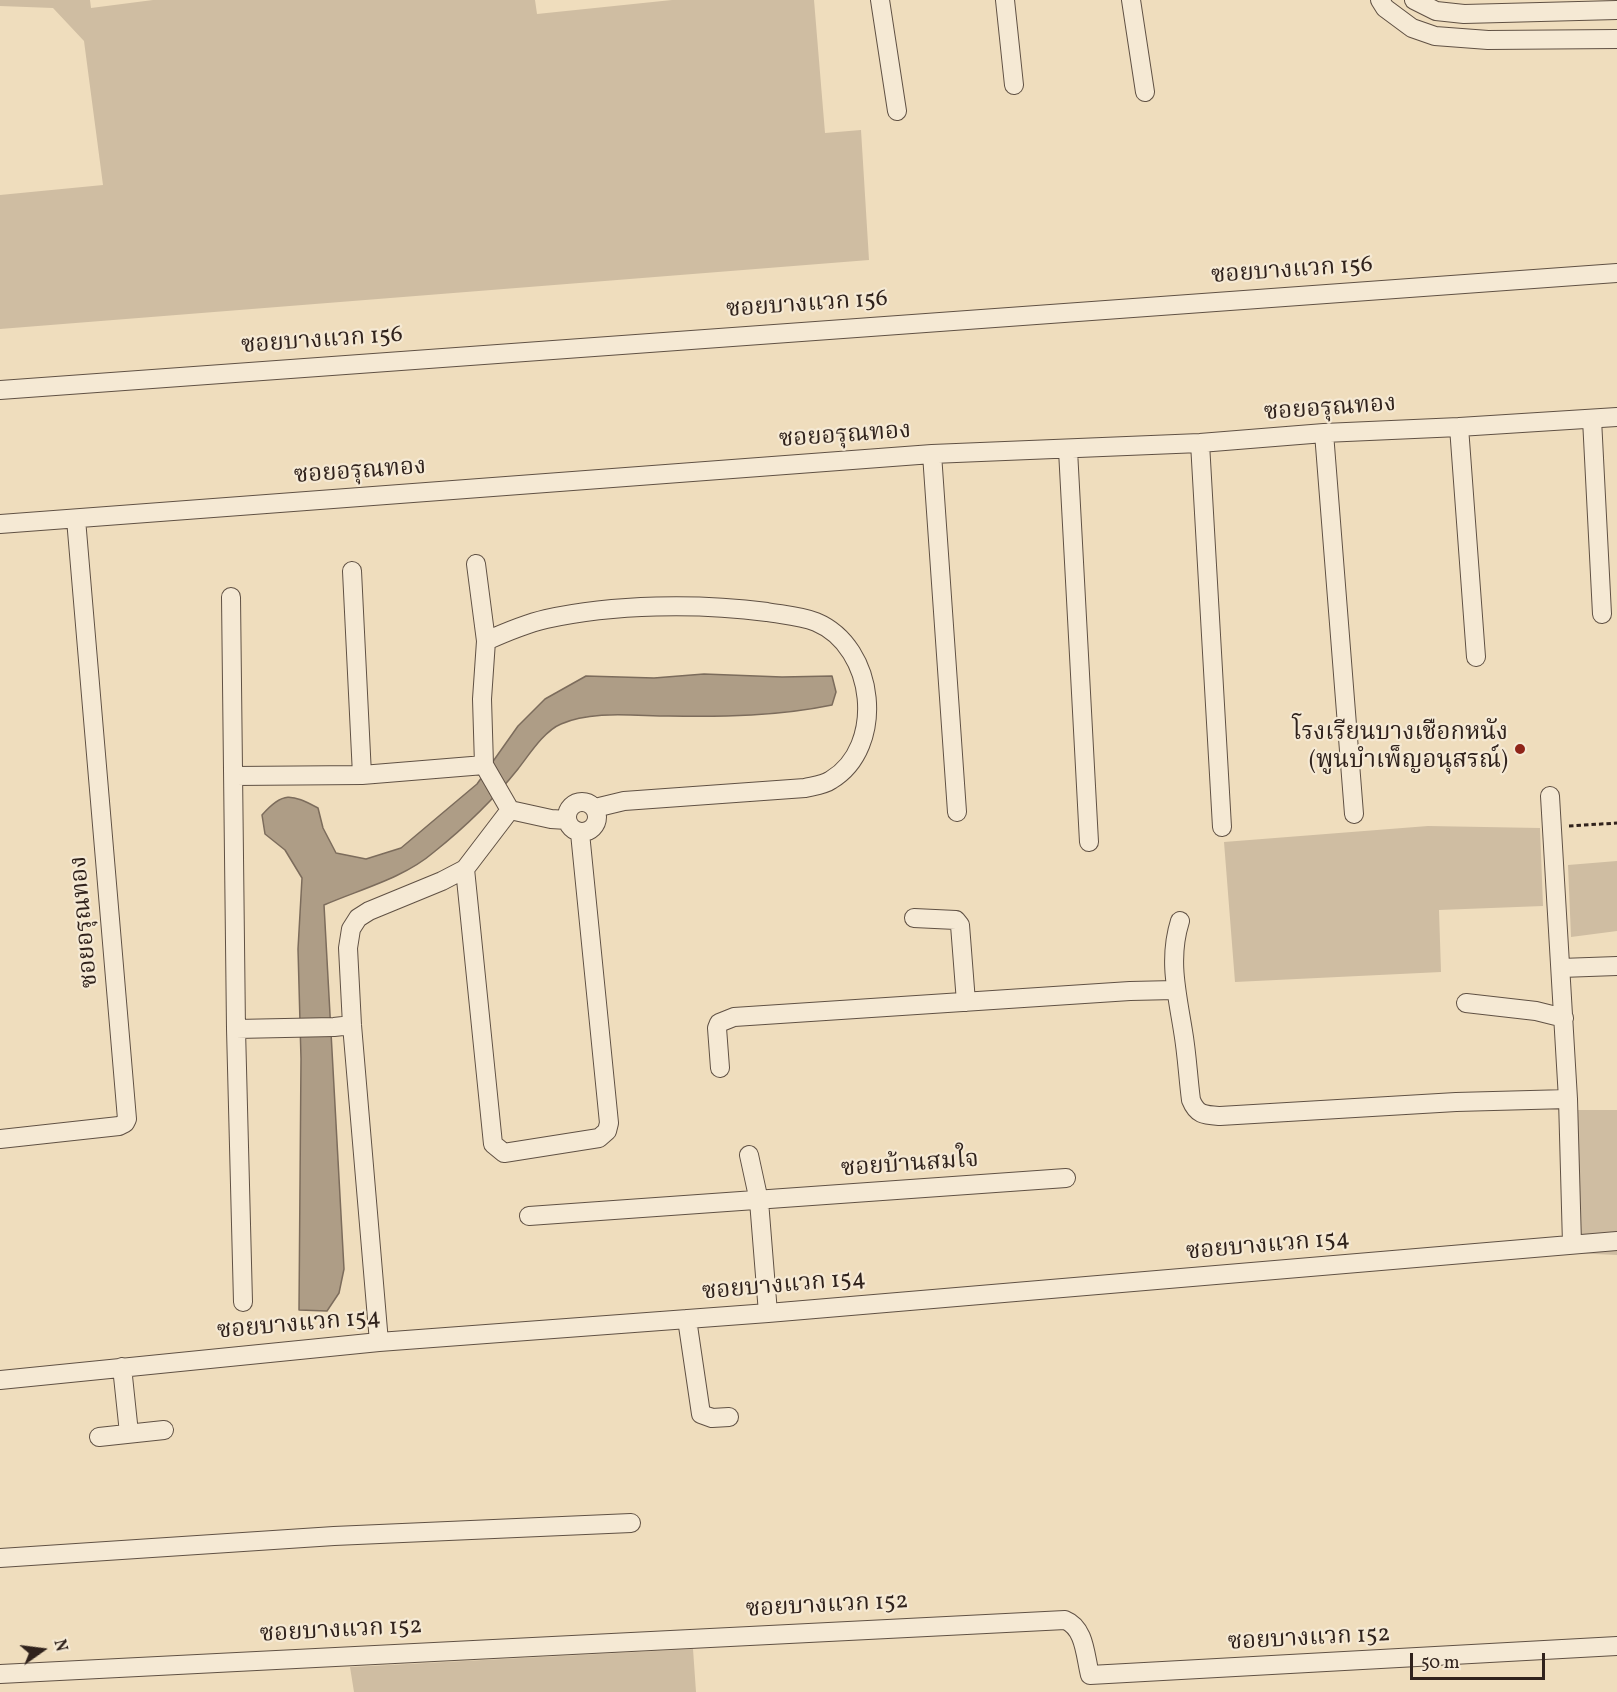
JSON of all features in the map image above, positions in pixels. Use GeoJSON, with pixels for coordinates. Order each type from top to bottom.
{"type":"FeatureCollection","features":[{"type":"Feature","properties":{"kind":"street"},"geometry":{"type":"LineString","coordinates":[[880,0],[897,111]]}},
{"type":"Feature","properties":{"kind":"street"},"geometry":{"type":"LineString","coordinates":[[1005,0],[1014,85]]}},
{"type":"Feature","properties":{"kind":"street"},"geometry":{"type":"LineString","coordinates":[[1131,0],[1145,92]]}},
{"type":"Feature","properties":{"kind":"street"},"geometry":{"type":"LineString","coordinates":[[1380,0],[1385,8],[1412,28],[1435,36],[1488,40],[1617,39]]}},
{"type":"Feature","properties":{"kind":"street"},"geometry":{"type":"LineString","coordinates":[[1414,0],[1436,11],[1464,14],[1617,10]]}},
{"type":"Feature","properties":{"kind":"street","name":"ซอยบางแวก 156"},"geometry":{"type":"LineString","coordinates":[[0,390],[1617,273]]}},
{"type":"Feature","properties":{"kind":"street","name":"ซอยอรุณทอง"},"geometry":{"type":"LineString","coordinates":[[0,524],[932,454],[1200,443],[1324,433],[1617,417]]}},
{"type":"Feature","properties":{"kind":"street"},"geometry":{"type":"LineString","coordinates":[[1592,419],[1602,614]]}},
{"type":"Feature","properties":{"kind":"street"},"geometry":{"type":"LineString","coordinates":[[1459,427],[1476,657]]}},
{"type":"Feature","properties":{"kind":"street"},"geometry":{"type":"LineString","coordinates":[[1324,433],[1354,814]]}},
{"type":"Feature","properties":{"kind":"street"},"geometry":{"type":"LineString","coordinates":[[1200,443],[1222,827]]}},
{"type":"Feature","properties":{"kind":"street"},"geometry":{"type":"LineString","coordinates":[[1068,450],[1089,842]]}},
{"type":"Feature","properties":{"kind":"street"},"geometry":{"type":"LineString","coordinates":[[932,454],[957,812]]}},
{"type":"Feature","properties":{"kind":"street","name":"ซอยอรุณทอง"},"geometry":{"type":"LineString","coordinates":[[0,1138],[119,1126],[127,1119],[76,519]]}},
{"type":"Feature","properties":{"kind":"street"},"geometry":{"type":"LineString","coordinates":[[465,868],[493,1144],[504,1153],[599,1138],[607,1131],[609,1123],[574,827],[568,811],[575,804],[585,802],[595,808],[598,818],[595,827],[587,832],[574,827],[551,819],[510,810],[485,767],[482,699],[486,641],[476,564]]}},
{"type":"Feature","properties":{"kind":"street"},"geometry":{"type":"LineString","coordinates":[[352,571],[362,775]]}},
{"type":"Feature","properties":{"kind":"street"},"geometry":{"type":"LineString","coordinates":[[231,597],[236,1029],[243,1302]]}},
{"type":"Feature","properties":{"kind":"street"},"geometry":{"type":"LineString","coordinates":[[486,641],[518,627],[586,612],[657,606],[735,608],[799,617],[816,622],[830,629],[854,654],[862,673],[867,716],[857,751],[849,764],[830,781],[805,788],[624,801],[595,808]]}},
{"type":"Feature","properties":{"kind":"street"},"geometry":{"type":"LineString","coordinates":[[234,776],[362,775],[485,767]]}},
{"type":"Feature","properties":{"kind":"street"},"geometry":{"type":"LineString","coordinates":[[1550,796],[1568,1099],[1572,1244]]}},
{"type":"Feature","properties":{"kind":"street"},"geometry":{"type":"LineString","coordinates":[[379,1342],[343,1026],[351,929],[358,918],[465,868],[510,810]]}},
{"type":"Feature","properties":{"kind":"street"},"geometry":{"type":"LineString","coordinates":[[914,918],[956,920],[960,925],[966,1002]]}},
{"type":"Feature","properties":{"kind":"street"},"geometry":{"type":"LineString","coordinates":[[1180,921],[1175,938],[1175,990],[1183,1032],[1191,1100],[1195,1110],[1205,1115],[1232,1116],[1456,1102],[1568,1099]]}},
{"type":"Feature","properties":{"kind":"street"},"geometry":{"type":"LineString","coordinates":[[1561,968],[1617,966]]}},
{"type":"Feature","properties":{"kind":"street"},"geometry":{"type":"LineString","coordinates":[[720,1068],[717,1028],[719,1023],[734,1017],[1138,990],[1175,990]]}},
{"type":"Feature","properties":{"kind":"street"},"geometry":{"type":"LineString","coordinates":[[1466,1004],[1536,1011],[1564,1018]]}},
{"type":"Feature","properties":{"kind":"street"},"geometry":{"type":"LineString","coordinates":[[236,1029],[343,1026]]}},
{"type":"Feature","properties":{"kind":"street"},"geometry":{"type":"LineString","coordinates":[[749,1155],[759,1201],[768,1313]]}},
{"type":"Feature","properties":{"kind":"street","name":"ซอยบ้านสมใจ"},"geometry":{"type":"LineString","coordinates":[[530,1216],[1066,1178]]}},
{"type":"Feature","properties":{"kind":"street","name":"ซอยบางแวก 154"},"geometry":{"type":"LineString","coordinates":[[0,1380],[379,1342],[768,1313],[1617,1241]]}},
{"type":"Feature","properties":{"kind":"street"},"geometry":{"type":"LineString","coordinates":[[687,1319],[700,1414],[712,1418],[729,1417]]}},
{"type":"Feature","properties":{"kind":"street"},"geometry":{"type":"LineString","coordinates":[[122,1367],[129,1433]]}},
{"type":"Feature","properties":{"kind":"street"},"geometry":{"type":"LineString","coordinates":[[99,1437],[164,1430]]}},
{"type":"Feature","properties":{"kind":"street"},"geometry":{"type":"LineString","coordinates":[[0,1558],[334,1536],[631,1523]]}},
{"type":"Feature","properties":{"kind":"street","name":"ซอยบางแวก 152"},"geometry":{"type":"LineString","coordinates":[[0,1674],[1065,1620],[1078,1629],[1091,1683],[1617,1646]]}},
{"type":"Feature","properties":{"kind":"path"},"geometry":{"type":"LineString","coordinates":[[1552,828],[1617,824]]}},
{"type":"Feature","properties":{"kind":"shaded area"},"geometry":{"type":"Polygon","coordinates":[[[0,0],[90,0],[91,8],[153,0],[535,0],[537,14],[672,0],[814,0],[825,133],[861,130],[869,260],[0,329],[0,195],[103,185],[84,41],[53,8],[0,6],[0,0]]]}},
{"type":"Feature","properties":{"kind":"shaded area"},"geometry":{"type":"Polygon","coordinates":[[[704,674],[832,676],[836,692],[832,705],[792,712],[731,716],[600,715],[561,724],[543,738],[509,780],[478,813],[422,861],[396,876],[324,905],[344,1269],[339,1293],[327,1311],[299,1310],[301,1059],[298,949],[302,878],[285,850],[265,834],[262,815],[276,802],[288,797],[294,798],[318,808],[323,828],[336,853],[366,859],[401,848],[477,784],[518,726],[545,699],[586,676],[654,678],[704,674]]]}},
{"type":"Feature","properties":{"kind":"shaded area"},"geometry":{"type":"Polygon","coordinates":[[[1428,826],[1540,828],[1543,906],[1439,910],[1441,972],[1235,982],[1224,842],[1428,826]]]}},
{"type":"Feature","properties":{"kind":"shaded area"},"geometry":{"type":"Polygon","coordinates":[[[1617,861],[1617,931],[1571,937],[1568,865],[1617,861]]]}},
{"type":"Feature","properties":{"kind":"shaded area"},"geometry":{"type":"Polygon","coordinates":[[[1575,1110],[1617,1110],[1617,1255],[1573,1253],[1575,1110]]]}},
{"type":"Feature","properties":{"kind":"shaded area"},"geometry":{"type":"Polygon","coordinates":[[[693,1649],[696,1692],[354,1692],[350,1667],[693,1649]]]}},
{"type":"Feature","properties":{"kind":"place","name":"โรงเรียนบางเชือกหนัง (พูนบำเพ็ญอนุสรณ์)"},"geometry":{"type":"Point","coordinates":[1520,749]}}]}
